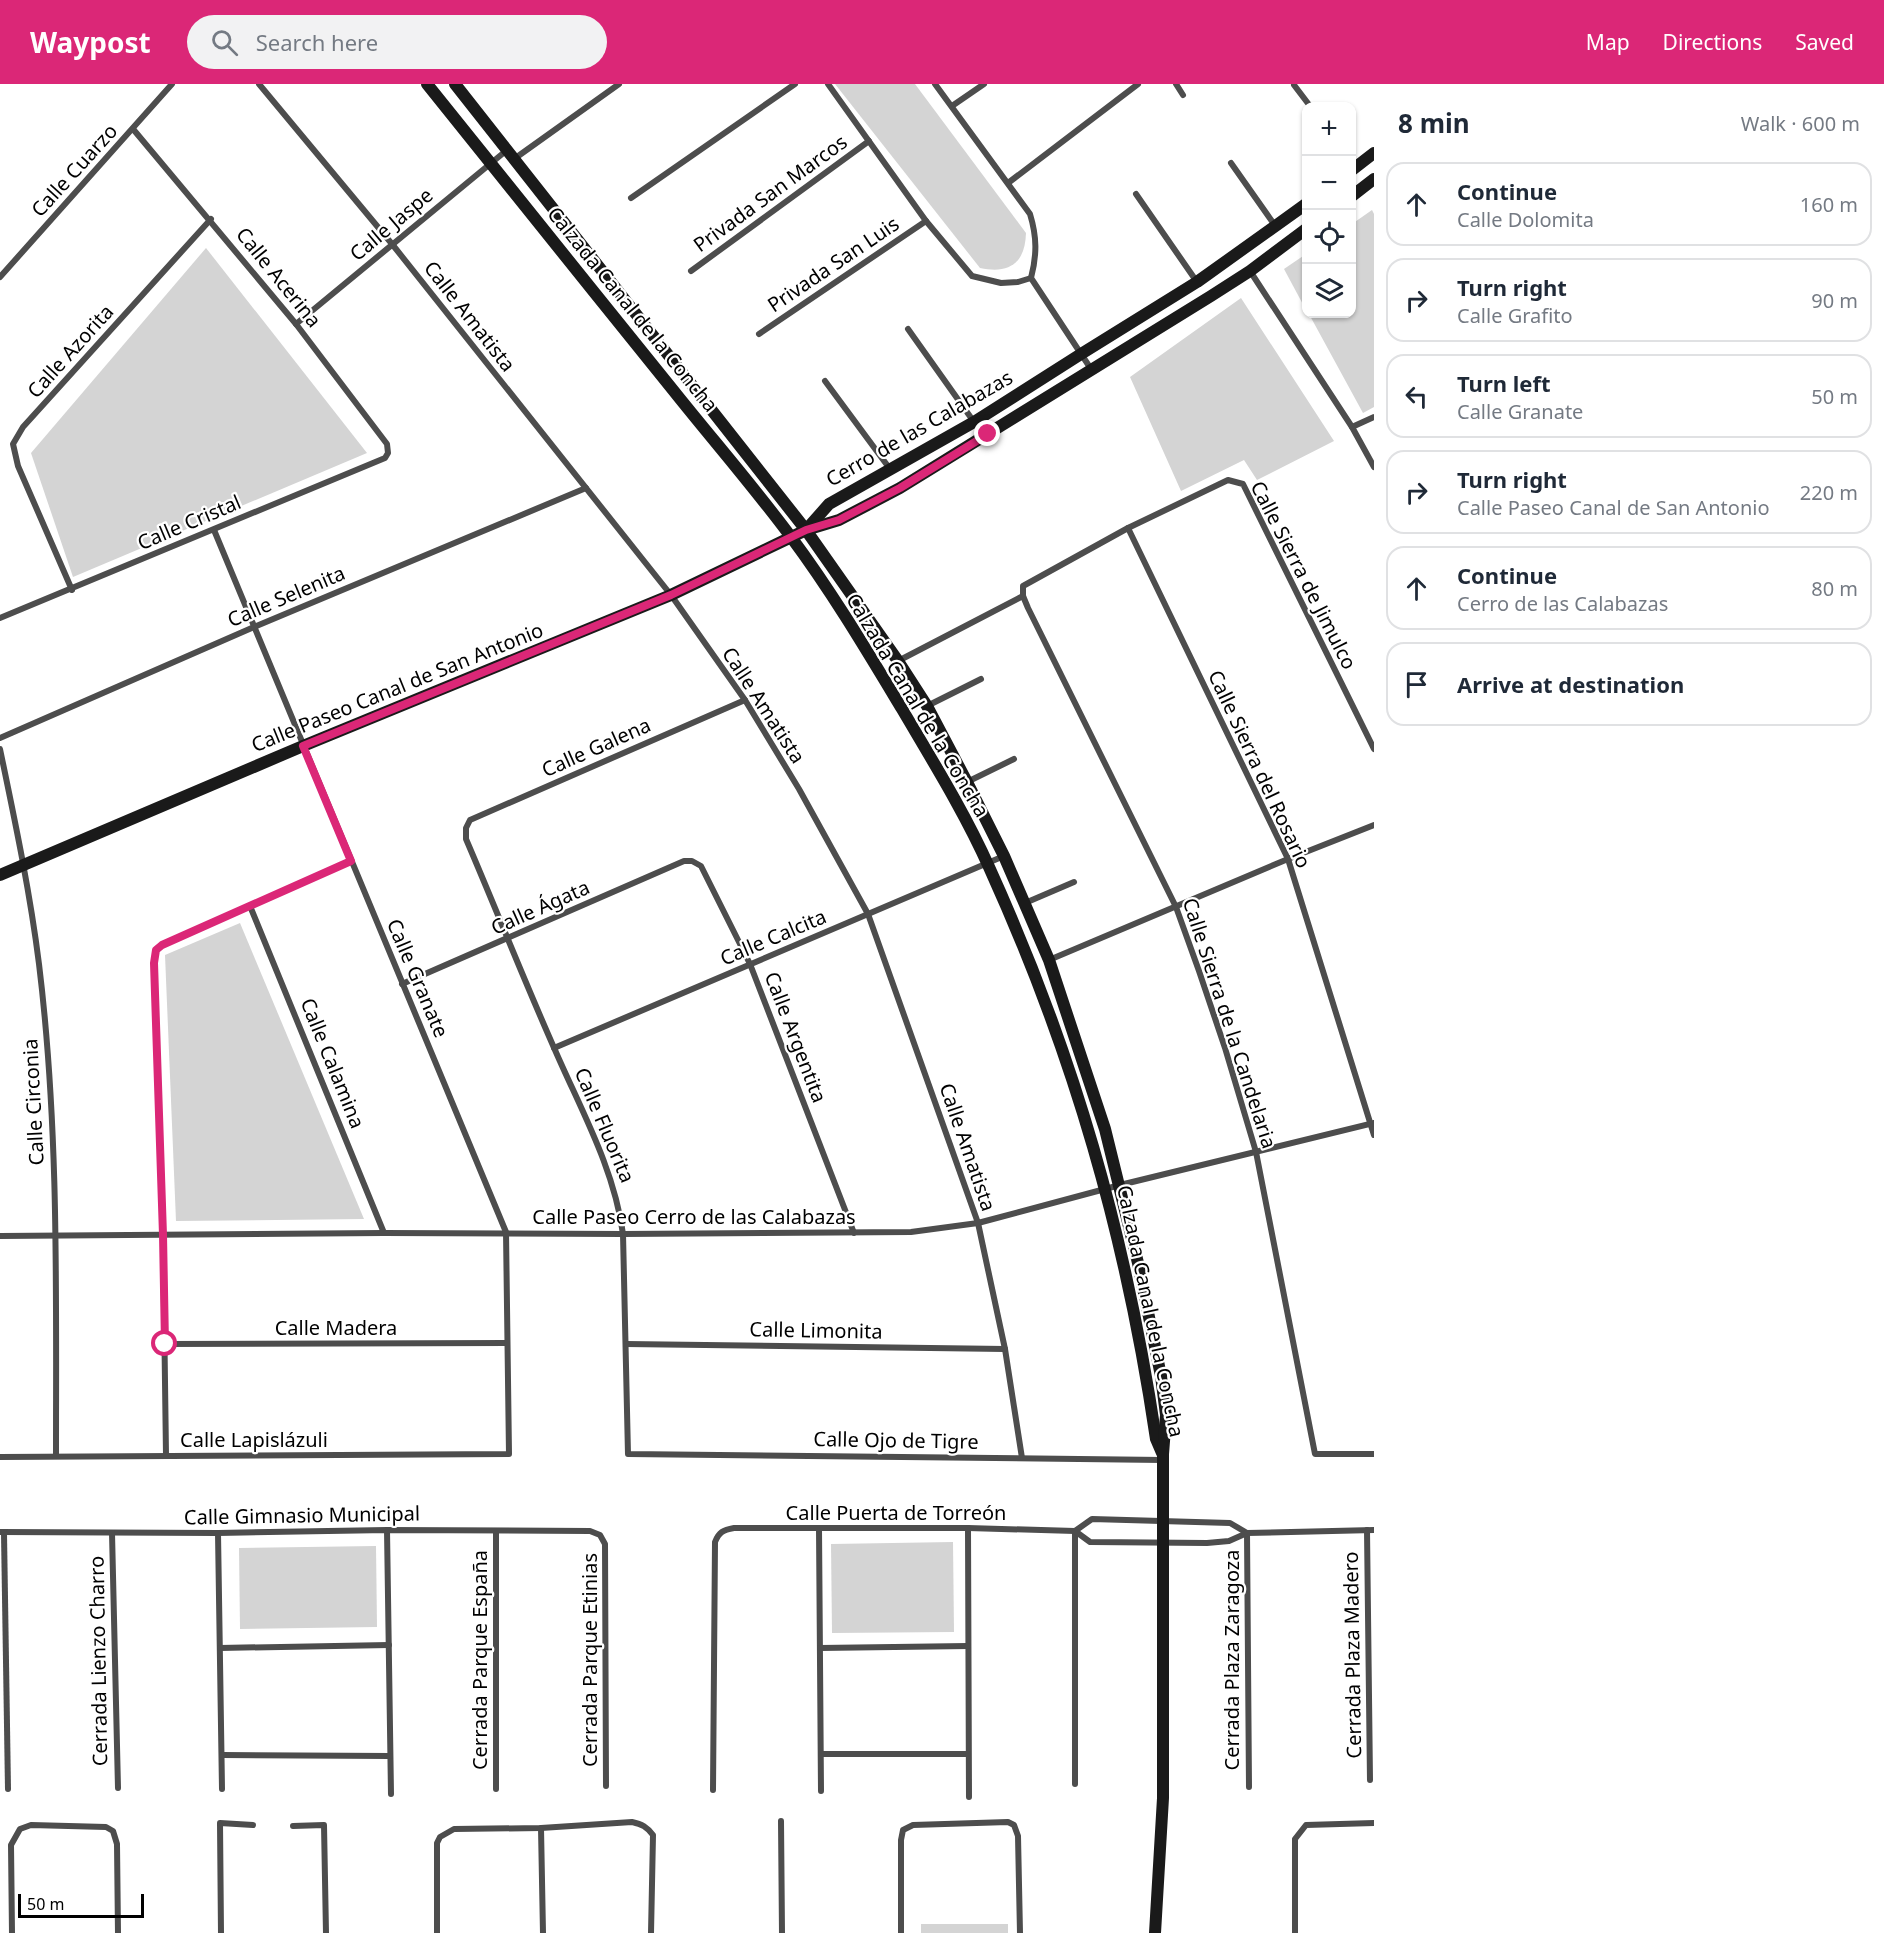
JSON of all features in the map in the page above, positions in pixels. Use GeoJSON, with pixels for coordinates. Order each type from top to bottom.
{"type":"FeatureCollection","features":[{"type":"Feature","properties":{"kind":"street","name":"Calle Cuarzo"},"geometry":{"type":"LineString","coordinates":[[0,277],[172,84]]}},
{"type":"Feature","properties":{"kind":"street","name":"Calle Amatista"},"geometry":{"type":"LineString","coordinates":[[259,84],[392,244],[671,595],[745,700],[799,789],[868,914],[978,1223],[1005,1349],[1022,1458]]}},
{"type":"Feature","properties":{"kind":"street","name":"Calzada Canal de la Concha"},"geometry":{"type":"LineString","coordinates":[[427,84],[792,538],[864,645],[929,756],[987,863],[1058,1034],[1085,1116],[1106,1188],[1139,1334],[1156,1439],[1163,1457]]}},
{"type":"Feature","properties":{"kind":"street","name":"Calzada Canal de la Concha"},"geometry":{"type":"LineString","coordinates":[[455,84],[806,530],[898,661],[927,706],[967,782],[1004,856],[1049,960],[1088,1071],[1120,1185],[1161,1376],[1166,1415],[1163,1457],[1163,1798],[1155,1933]]}},
{"type":"Feature","properties":{"kind":"street","name":"Calle Jaspe"},"geometry":{"type":"LineString","coordinates":[[296,324],[490,163],[511,154],[619,84]]}},
{"type":"Feature","properties":{"kind":"street"},"geometry":{"type":"LineString","coordinates":[[631,198],[795,84]]}},
{"type":"Feature","properties":{"kind":"street"},"geometry":{"type":"LineString","coordinates":[[828,84],[926,221],[972,276],[1001,283],[1018,282],[1031,278]]}},
{"type":"Feature","properties":{"kind":"street"},"geometry":{"type":"LineString","coordinates":[[935,84],[1030,214],[1035,231],[1036,249],[1031,278],[1092,370]]}},
{"type":"Feature","properties":{"kind":"street"},"geometry":{"type":"LineString","coordinates":[[952,106],[984,84]]}},
{"type":"Feature","properties":{"kind":"street"},"geometry":{"type":"LineString","coordinates":[[1008,183],[1138,84]]}},
{"type":"Feature","properties":{"kind":"street"},"geometry":{"type":"LineString","coordinates":[[1176,84],[1183,95]]}},
{"type":"Feature","properties":{"kind":"street"},"geometry":{"type":"LineString","coordinates":[[1294,85],[1307,102]]}},
{"type":"Feature","properties":{"kind":"street","name":"Calle Acerina"},"geometry":{"type":"LineString","coordinates":[[133,129],[211,219],[296,324],[387,444],[388,453]]}},
{"type":"Feature","properties":{"kind":"street","name":"Privada San Marcos"},"geometry":{"type":"LineString","coordinates":[[691,271],[869,141]]}},
{"type":"Feature","properties":{"kind":"street"},"geometry":{"type":"LineString","coordinates":[[1356,165],[1374,153]]}},
{"type":"Feature","properties":{"kind":"street"},"geometry":{"type":"LineString","coordinates":[[1231,163],[1276,227]]}},
{"type":"Feature","properties":{"kind":"street"},"geometry":{"type":"LineString","coordinates":[[1356,193],[1374,179]]}},
{"type":"Feature","properties":{"kind":"street"},"geometry":{"type":"LineString","coordinates":[[1136,194],[1197,282]]}},
{"type":"Feature","properties":{"kind":"street","name":"Cerro de las Calabazas"},"geometry":{"type":"LineString","coordinates":[[806,530],[828,504],[974,422],[1197,282],[1302,207]]}},
{"type":"Feature","properties":{"kind":"street","name":"Calle Azorita"},"geometry":{"type":"LineString","coordinates":[[72,590],[18,466],[13,444],[23,428],[211,219]]}},
{"type":"Feature","properties":{"kind":"street","name":"Privada San Luis"},"geometry":{"type":"LineString","coordinates":[[759,334],[926,221]]}},
{"type":"Feature","properties":{"kind":"street","name":"Cerro de las Calabazas"},"geometry":{"type":"LineString","coordinates":[[806,530],[839,520],[900,488],[1250,271],[1302,232]]}},
{"type":"Feature","properties":{"kind":"street"},"geometry":{"type":"LineString","coordinates":[[1250,271],[1352,428],[1374,467]]}},
{"type":"Feature","properties":{"kind":"street"},"geometry":{"type":"LineString","coordinates":[[908,329],[974,422]]}},
{"type":"Feature","properties":{"kind":"street"},"geometry":{"type":"LineString","coordinates":[[825,381],[890,469]]}},
{"type":"Feature","properties":{"kind":"street"},"geometry":{"type":"LineString","coordinates":[[1352,428],[1374,417]]}},
{"type":"Feature","properties":{"kind":"street","name":"Calle Cristal"},"geometry":{"type":"LineString","coordinates":[[0,618],[385,458],[388,453]]}},
{"type":"Feature","properties":{"kind":"street","name":"Calle Sierra de Jimulco"},"geometry":{"type":"LineString","coordinates":[[1128,528],[1228,480],[1243,484],[1374,749]]}},
{"type":"Feature","properties":{"kind":"street","name":"Calle Selenita"},"geometry":{"type":"LineString","coordinates":[[0,738],[254,627],[586,488]]}},
{"type":"Feature","properties":{"kind":"street"},"geometry":{"type":"LineString","coordinates":[[898,661],[1023,596],[1023,586],[1128,528]]}},
{"type":"Feature","properties":{"kind":"street","name":"Calle Sierra del Rosario"},"geometry":{"type":"LineString","coordinates":[[1128,528],[1288,859],[1373,1123],[1374,1135]]}},
{"type":"Feature","properties":{"kind":"street","name":"Calle Granate"},"geometry":{"type":"LineString","coordinates":[[214,530],[506,1232],[509,1454]]}},
{"type":"Feature","properties":{"kind":"street","name":"Calle Paseo Canal de San Antonio"},"geometry":{"type":"LineString","coordinates":[[0,875],[303,746],[671,595],[806,530]]}},
{"type":"Feature","properties":{"kind":"street","name":"Calle Sierra de la Candelaria"},"geometry":{"type":"LineString","coordinates":[[1023,596],[1176,907],[1225,1048],[1256,1152],[1315,1454],[1374,1454]]}},
{"type":"Feature","properties":{"kind":"street"},"geometry":{"type":"LineString","coordinates":[[927,706],[981,679]]}},
{"type":"Feature","properties":{"kind":"street","name":"Calle Galena"},"geometry":{"type":"LineString","coordinates":[[466,828],[470,820],[745,700]]}},
{"type":"Feature","properties":{"kind":"street","name":"Calle Circonia"},"geometry":{"type":"LineString","coordinates":[[0,750],[24,865],[39,964],[49,1076],[56,1236],[56,1455]]}},
{"type":"Feature","properties":{"kind":"street"},"geometry":{"type":"LineString","coordinates":[[967,782],[1014,759]]}},
{"type":"Feature","properties":{"kind":"street"},"geometry":{"type":"LineString","coordinates":[[1049,960],[1374,825]]}},
{"type":"Feature","properties":{"kind":"street","name":"Calle Fluorita"},"geometry":{"type":"LineString","coordinates":[[466,828],[466,838],[613,1183],[623,1234],[628,1454]]}},
{"type":"Feature","properties":{"kind":"street","name":"Calle Calcita"},"geometry":{"type":"LineString","coordinates":[[554,1048],[1004,856]]}},
{"type":"Feature","properties":{"kind":"street"},"geometry":{"type":"LineString","coordinates":[[166,1455],[163,1235],[154,963],[156,950],[162,945],[351,861]]}},
{"type":"Feature","properties":{"kind":"street","name":"Calle Ágata"},"geometry":{"type":"LineString","coordinates":[[402,984],[684,861],[692,861]]}},
{"type":"Feature","properties":{"kind":"street","name":"Calle Argentita"},"geometry":{"type":"LineString","coordinates":[[692,861],[701,866],[750,964],[854,1233]]}},
{"type":"Feature","properties":{"kind":"street"},"geometry":{"type":"LineString","coordinates":[[1025,903],[1074,882]]}},
{"type":"Feature","properties":{"kind":"street","name":"Calle Calamina"},"geometry":{"type":"LineString","coordinates":[[250,906],[384,1233]]}},
{"type":"Feature","properties":{"kind":"street","name":"Calle Paseo Cerro de las Calabazas"},"geometry":{"type":"LineString","coordinates":[[0,1236],[911,1232],[978,1223],[1106,1188],[1373,1123]]}},
{"type":"Feature","properties":{"kind":"street","name":"Calle Madera"},"geometry":{"type":"LineString","coordinates":[[165,1344],[507,1343]]}},
{"type":"Feature","properties":{"kind":"street","name":"Calle Limonita"},"geometry":{"type":"LineString","coordinates":[[626,1344],[1005,1349]]}},
{"type":"Feature","properties":{"kind":"street","name":"Calle Lapislázuli"},"geometry":{"type":"LineString","coordinates":[[0,1456],[509,1454]]}},
{"type":"Feature","properties":{"kind":"street","name":"Calle Ojo de Tigre"},"geometry":{"type":"LineString","coordinates":[[628,1454],[1163,1457]]}},
{"type":"Feature","properties":{"kind":"street","name":"Calle Puerta de Torreón"},"geometry":{"type":"LineString","coordinates":[[1075,1531],[1092,1519],[1230,1523],[1246,1533]]}},
{"type":"Feature","properties":{"kind":"street","name":"Calle Puerta de Torreón"},"geometry":{"type":"LineString","coordinates":[[712,1790],[715,1542],[718,1534],[724,1530],[734,1528],[968,1528],[1075,1531],[1090,1542],[1163,1543],[1229,1541],[1246,1533],[1370,1530]]}},
{"type":"Feature","properties":{"kind":"street"},"geometry":{"type":"LineString","coordinates":[[819,1528],[821,1791]]}},
{"type":"Feature","properties":{"kind":"street"},"geometry":{"type":"LineString","coordinates":[[968,1528],[969,1797]]}},
{"type":"Feature","properties":{"kind":"street"},"geometry":{"type":"LineString","coordinates":[[387,1530],[391,1794]]}},
{"type":"Feature","properties":{"kind":"street","name":"Calle Gimnasio Municipal"},"geometry":{"type":"LineString","coordinates":[[2,1533],[496,1530],[590,1531],[600,1535]]}},
{"type":"Feature","properties":{"kind":"street","name":"Cerrada Parque España"},"geometry":{"type":"LineString","coordinates":[[496,1530],[496,1788]]}},
{"type":"Feature","properties":{"kind":"street","name":"Cerrada Plaza Madero"},"geometry":{"type":"LineString","coordinates":[[1370,1530],[1370,1780]]}},
{"type":"Feature","properties":{"kind":"street"},"geometry":{"type":"LineString","coordinates":[[1075,1531],[1075,1784]]}},
{"type":"Feature","properties":{"kind":"street"},"geometry":{"type":"LineString","coordinates":[[2,1533],[8,1789]]}},
{"type":"Feature","properties":{"kind":"street","name":"Cerrada Lienzo Charro"},"geometry":{"type":"LineString","coordinates":[[112,1533],[118,1788]]}},
{"type":"Feature","properties":{"kind":"street"},"geometry":{"type":"LineString","coordinates":[[218,1533],[222,1790]]}},
{"type":"Feature","properties":{"kind":"street","name":"Cerrada Plaza Zaragoza"},"geometry":{"type":"LineString","coordinates":[[1246,1533],[1249,1787]]}},
{"type":"Feature","properties":{"kind":"street","name":"Cerrada Parque Etinias"},"geometry":{"type":"LineString","coordinates":[[600,1535],[605,1544],[606,1786]]}},
{"type":"Feature","properties":{"kind":"street"},"geometry":{"type":"LineString","coordinates":[[220,1648],[389,1645]]}},
{"type":"Feature","properties":{"kind":"street"},"geometry":{"type":"LineString","coordinates":[[820,1648],[968,1646]]}},
{"type":"Feature","properties":{"kind":"street"},"geometry":{"type":"LineString","coordinates":[[821,1754],[969,1754]]}},
{"type":"Feature","properties":{"kind":"street"},"geometry":{"type":"LineString","coordinates":[[222,1755],[390,1756]]}},
{"type":"Feature","properties":{"kind":"street"},"geometry":{"type":"LineString","coordinates":[[781,1821],[782,1933]]}},
{"type":"Feature","properties":{"kind":"street"},"geometry":{"type":"LineString","coordinates":[[437,1933],[437,1843],[440,1837],[454,1829],[541,1828],[632,1822],[640,1823],[653,1835],[651,1933]]}},
{"type":"Feature","properties":{"kind":"street"},"geometry":{"type":"LineString","coordinates":[[901,1933],[901,1840],[903,1830],[913,1825],[1008,1822],[1014,1825],[1018,1836],[1020,1933]]}},
{"type":"Feature","properties":{"kind":"street"},"geometry":{"type":"LineString","coordinates":[[221,1933],[220,1823],[253,1825]]}},
{"type":"Feature","properties":{"kind":"street"},"geometry":{"type":"LineString","coordinates":[[1295,1933],[1296,1839],[1300,1831],[1306,1825],[1374,1823]]}},
{"type":"Feature","properties":{"kind":"street"},"geometry":{"type":"LineString","coordinates":[[12,1933],[11,1845],[20,1829],[31,1825],[106,1827],[113,1831],[117,1844],[118,1933]]}},
{"type":"Feature","properties":{"kind":"street"},"geometry":{"type":"LineString","coordinates":[[293,1826],[324,1825],[326,1933]]}},
{"type":"Feature","properties":{"kind":"street"},"geometry":{"type":"LineString","coordinates":[[541,1828],[543,1933]]}},
{"type":"Feature","properties":{"kind":"shaded area"},"geometry":{"type":"Polygon","coordinates":[[[835,84],[915,84],[1026,233],[1025,244],[1019,259],[1007,268],[980,268],[835,84]]]}},
{"type":"Feature","properties":{"kind":"shaded area"},"geometry":{"type":"Polygon","coordinates":[[[1372,210],[1374,214],[1374,407],[1363,413],[1311,318],[1356,318],[1356,221],[1372,210]]]}},
{"type":"Feature","properties":{"kind":"shaded area"},"geometry":{"type":"Polygon","coordinates":[[[206,248],[367,453],[73,577],[31,453],[206,248]]]}},
{"type":"Feature","properties":{"kind":"shaded area"},"geometry":{"type":"Polygon","coordinates":[[[1302,257],[1302,303],[1284,269],[1302,257]]]}},
{"type":"Feature","properties":{"kind":"shaded area"},"geometry":{"type":"Polygon","coordinates":[[[1241,298],[1334,441],[1257,480],[1244,460],[1181,491],[1130,377],[1241,298]]]}},
{"type":"Feature","properties":{"kind":"shaded area"},"geometry":{"type":"Polygon","coordinates":[[[240,923],[364,1219],[176,1221],[165,955],[240,923]]]}},
{"type":"Feature","properties":{"kind":"shaded area"},"geometry":{"type":"Polygon","coordinates":[[[953,1542],[954,1632],[832,1633],[831,1544],[953,1542]]]}},
{"type":"Feature","properties":{"kind":"shaded area"},"geometry":{"type":"Polygon","coordinates":[[[376,1546],[377,1627],[240,1629],[239,1548],[376,1546]]]}},
{"type":"Feature","properties":{"kind":"shaded area"},"geometry":{"type":"Polygon","coordinates":[[[921,1924],[1008,1924],[1008,1933],[921,1933],[921,1924]]]}},
{"type":"Feature","properties":{"kind":"route"},"geometry":{"type":"LineString","coordinates":[[165,1344],[154,963],[156,950],[162,945],[351,861],[303,746],[671,595],[806,530],[839,520],[900,488],[988,434]]}}]}
